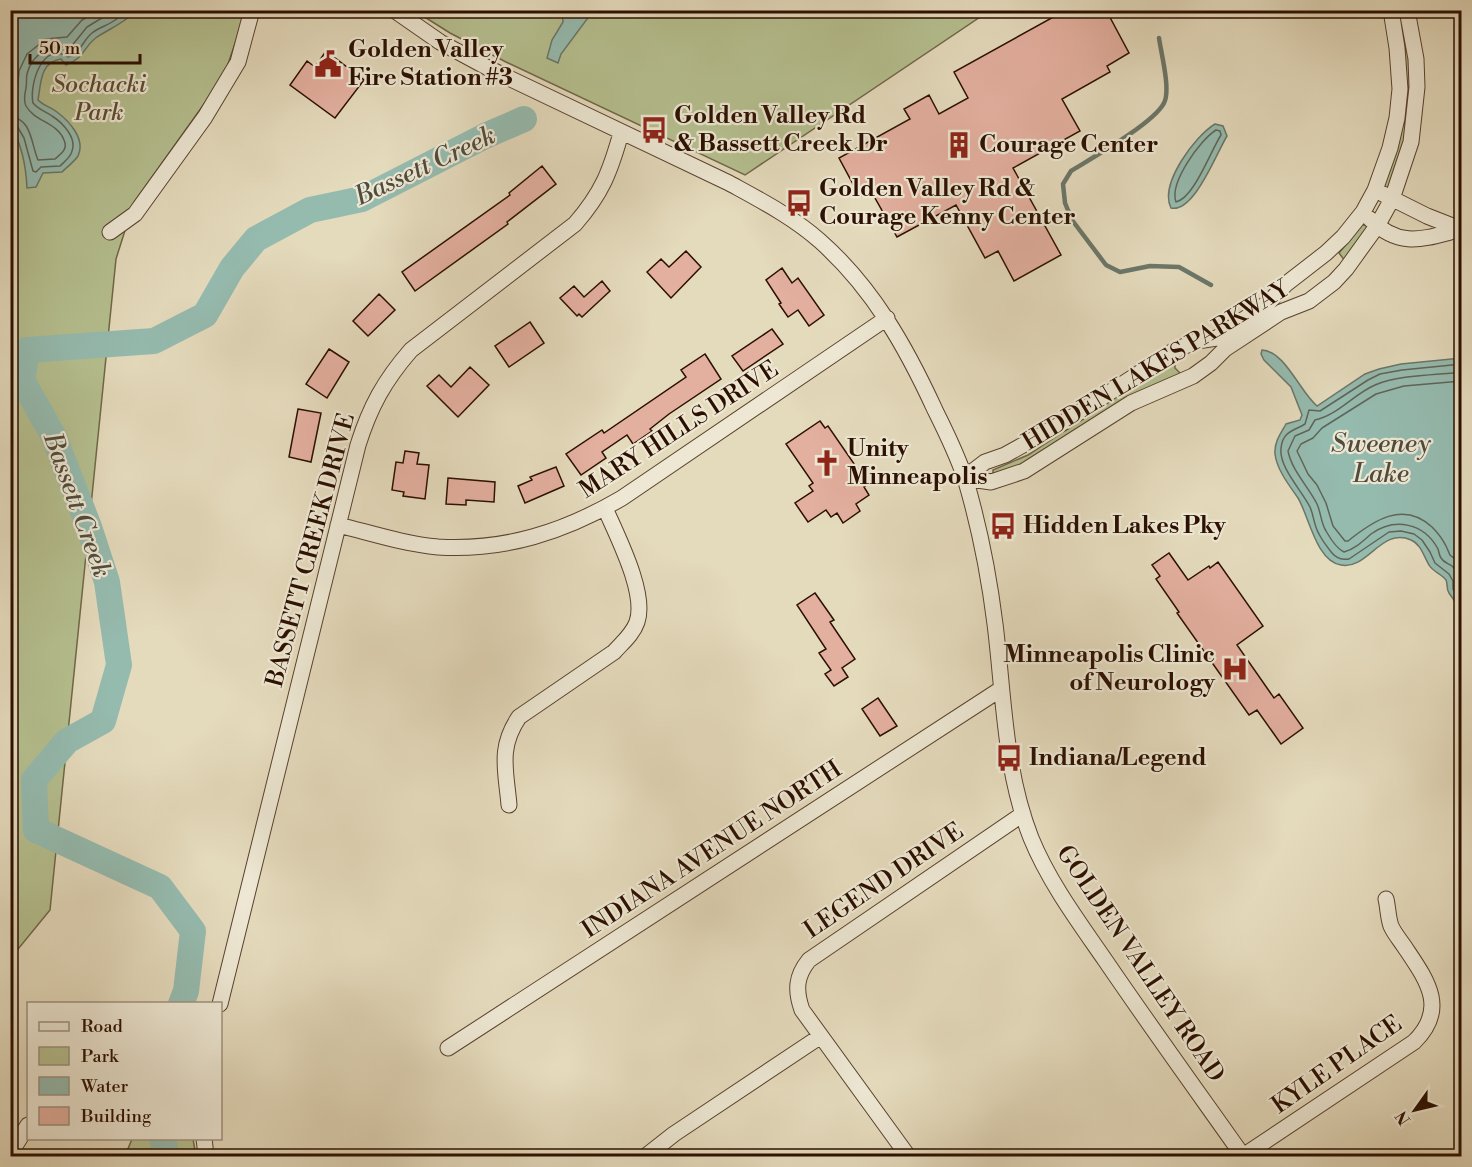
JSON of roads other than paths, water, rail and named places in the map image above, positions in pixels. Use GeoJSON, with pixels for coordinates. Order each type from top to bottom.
{"type":"FeatureCollection","features":[{"type":"Feature","properties":{"kind":"street"},"geometry":{"type":"LineString","coordinates":[[110,232],[135,214],[205,117],[238,62],[252,10]]}},
{"type":"Feature","properties":{"kind":"street","name":"GOLDEN VALLEY ROAD"},"geometry":{"type":"LineString","coordinates":[[394,10],[450,47],[621,133],[729,183],[789,218],[819,240],[868,291],[887,318],[924,385],[964,478],[986,571],[995,623],[1007,747],[1023,814],[1036,848],[1051,879],[1122,985],[1244,1156]]}},
{"type":"Feature","properties":{"kind":"street","name":"HIDDEN LAKES PARKWAY"},"geometry":{"type":"LineString","coordinates":[[964,478],[985,462],[1005,455],[1066,422],[1173,351],[1197,341],[1217,338],[1269,302],[1286,284],[1343,237],[1363,212],[1375,190],[1390,148],[1397,118],[1400,89],[1392,10]]}},
{"type":"Feature","properties":{"kind":"street","name":"HIDDEN LAKES PARKWAY"},"geometry":{"type":"LineString","coordinates":[[964,478],[991,482],[1024,471],[1131,403],[1193,376],[1211,363],[1225,348],[1281,312],[1309,301],[1346,270],[1377,226],[1392,199],[1411,142],[1417,87],[1416,59],[1407,10]]}},
{"type":"Feature","properties":{"kind":"street","name":"BASSETT CREEK DRIVE"},"geometry":{"type":"LineString","coordinates":[[220,1002],[339,525],[365,424],[376,397],[392,372],[411,350],[575,224],[592,204],[606,180],[621,133]]}},
{"type":"Feature","properties":{"kind":"street"},"geometry":{"type":"LineString","coordinates":[[1375,190],[1427,216],[1461,229]]}},
{"type":"Feature","properties":{"kind":"street"},"geometry":{"type":"LineString","coordinates":[[1363,212],[1386,234],[1417,240],[1434,238],[1461,229]]}},
{"type":"Feature","properties":{"kind":"street","name":"MARY HILLS DRIVE"},"geometry":{"type":"LineString","coordinates":[[339,525],[438,547],[515,542],[553,532],[588,518],[605,508],[744,417],[887,318]]}},
{"type":"Feature","properties":{"kind":"street"},"geometry":{"type":"LineString","coordinates":[[508,805],[504,750],[509,732],[519,717],[614,652],[637,622],[639,603],[636,585],[605,508]]}},
{"type":"Feature","properties":{"kind":"street","name":"INDIANA AVENUE NORTH"},"geometry":{"type":"LineString","coordinates":[[448,1048],[1001,689]]}},
{"type":"Feature","properties":{"kind":"street","name":"LEGEND DRIVE"},"geometry":{"type":"LineString","coordinates":[[908,1156],[802,1010],[797,997],[800,971],[809,960],[1023,814]]}},
{"type":"Feature","properties":{"kind":"street","name":"KYLE PLACE"},"geometry":{"type":"LineString","coordinates":[[1244,1156],[1414,1042],[1428,1027],[1432,1010],[1431,993],[1424,976],[1392,928],[1386,898]]}},
{"type":"Feature","properties":{"kind":"street"},"geometry":{"type":"LineString","coordinates":[[646,1156],[674,1134],[821,1036]]}},
{"type":"Feature","properties":{"kind":"street"},"geometry":{"type":"LineString","coordinates":[[10,1154],[27,1127]]}},
{"type":"Feature","properties":{"kind":"street"},"geometry":{"type":"LineString","coordinates":[[204,1140],[206,1156]]}},
{"type":"Feature","properties":{"kind":"water"},"geometry":{"type":"Polygon","coordinates":[[[16,10],[129,11],[129,17],[97,37],[77,59],[66,65],[61,59],[54,61],[45,69],[38,100],[57,112],[71,125],[78,137],[80,150],[77,158],[62,172],[43,173],[36,187],[27,188],[23,156],[11,126],[10,26],[16,10]]]}},
{"type":"Feature","properties":{"kind":"water"},"geometry":{"type":"Polygon","coordinates":[[[562,11],[593,11],[561,54],[558,63],[547,58],[552,40],[563,22],[562,11]]]}},
{"type":"Feature","properties":{"kind":"water"},"geometry":{"type":"Polygon","coordinates":[[[1215,124],[1223,126],[1227,136],[1211,168],[1188,201],[1180,207],[1171,208],[1170,186],[1174,174],[1198,139],[1215,124]]]}},
{"type":"Feature","properties":{"kind":"water","name":"Sweeney Lake"},"geometry":{"type":"Polygon","coordinates":[[[1262,350],[1270,352],[1285,364],[1317,406],[1365,374],[1379,369],[1401,364],[1461,358],[1461,612],[1448,591],[1446,580],[1431,567],[1420,548],[1411,540],[1391,539],[1351,565],[1332,562],[1325,555],[1314,537],[1298,498],[1281,472],[1275,454],[1277,442],[1286,424],[1300,420],[1302,415],[1291,387],[1264,360],[1262,350]]]}},
{"type":"Feature","properties":{"kind":"waterway"},"geometry":{"type":"LineString","coordinates":[[1159,38],[1166,81],[1164,103],[1136,130],[1071,171],[1063,184],[1065,203],[1072,220],[1106,265],[1120,272],[1150,266],[1179,267],[1211,285]]}},
{"type":"Feature","properties":{"kind":"waterway","name":"Bassett Creek"},"geometry":{"type":"LineString","coordinates":[[182,1002],[186,991],[193,931],[160,887],[36,830],[34,780],[67,741],[103,721],[119,665],[107,582],[89,527],[54,437],[22,380],[27,350],[154,341],[205,315],[232,268],[256,239],[310,210],[362,199],[485,136],[524,119]]}},
{"type":"Feature","properties":{"kind":"waterway"},"geometry":{"type":"LineString","coordinates":[[143,1156],[157,1147],[161,1140]]}},
{"type":"Feature","properties":{"kind":"waterway","name":"Bassett Creek"},"geometry":{"type":"LineString","coordinates":[[163,1140],[167,1156]]}},
{"type":"Feature","properties":{"kind":"place","name":"Golden Valley Fire Station #3"},"geometry":{"type":"Point","coordinates":[328,64]}},
{"type":"Feature","properties":{"kind":"place","name":"Golden Valley Rd & Bassett Creek Dr"},"geometry":{"type":"Point","coordinates":[654,130]}},
{"type":"Feature","properties":{"kind":"place","name":"Courage Center"},"geometry":{"type":"Point","coordinates":[959,145]}},
{"type":"Feature","properties":{"kind":"place","name":"Golden Valley Rd & Courage Kenny Center"},"geometry":{"type":"Point","coordinates":[799,203]}},
{"type":"Feature","properties":{"kind":"place","name":"Unity Minneapolis"},"geometry":{"type":"Point","coordinates":[827,463]}},
{"type":"Feature","properties":{"kind":"place","name":"Hidden Lakes Pky"},"geometry":{"type":"Point","coordinates":[1003,526]}},
{"type":"Feature","properties":{"kind":"place","name":"Minneapolis Clinic of Neurology"},"geometry":{"type":"Point","coordinates":[1235,669]}},
{"type":"Feature","properties":{"kind":"place","name":"Indiana/Legend"},"geometry":{"type":"Point","coordinates":[1009,758]}},
{"type":"Feature","properties":{"kind":"park label","name":"Sochacki Park"},"geometry":{"type":"Point","coordinates":[99,99]}}]}
